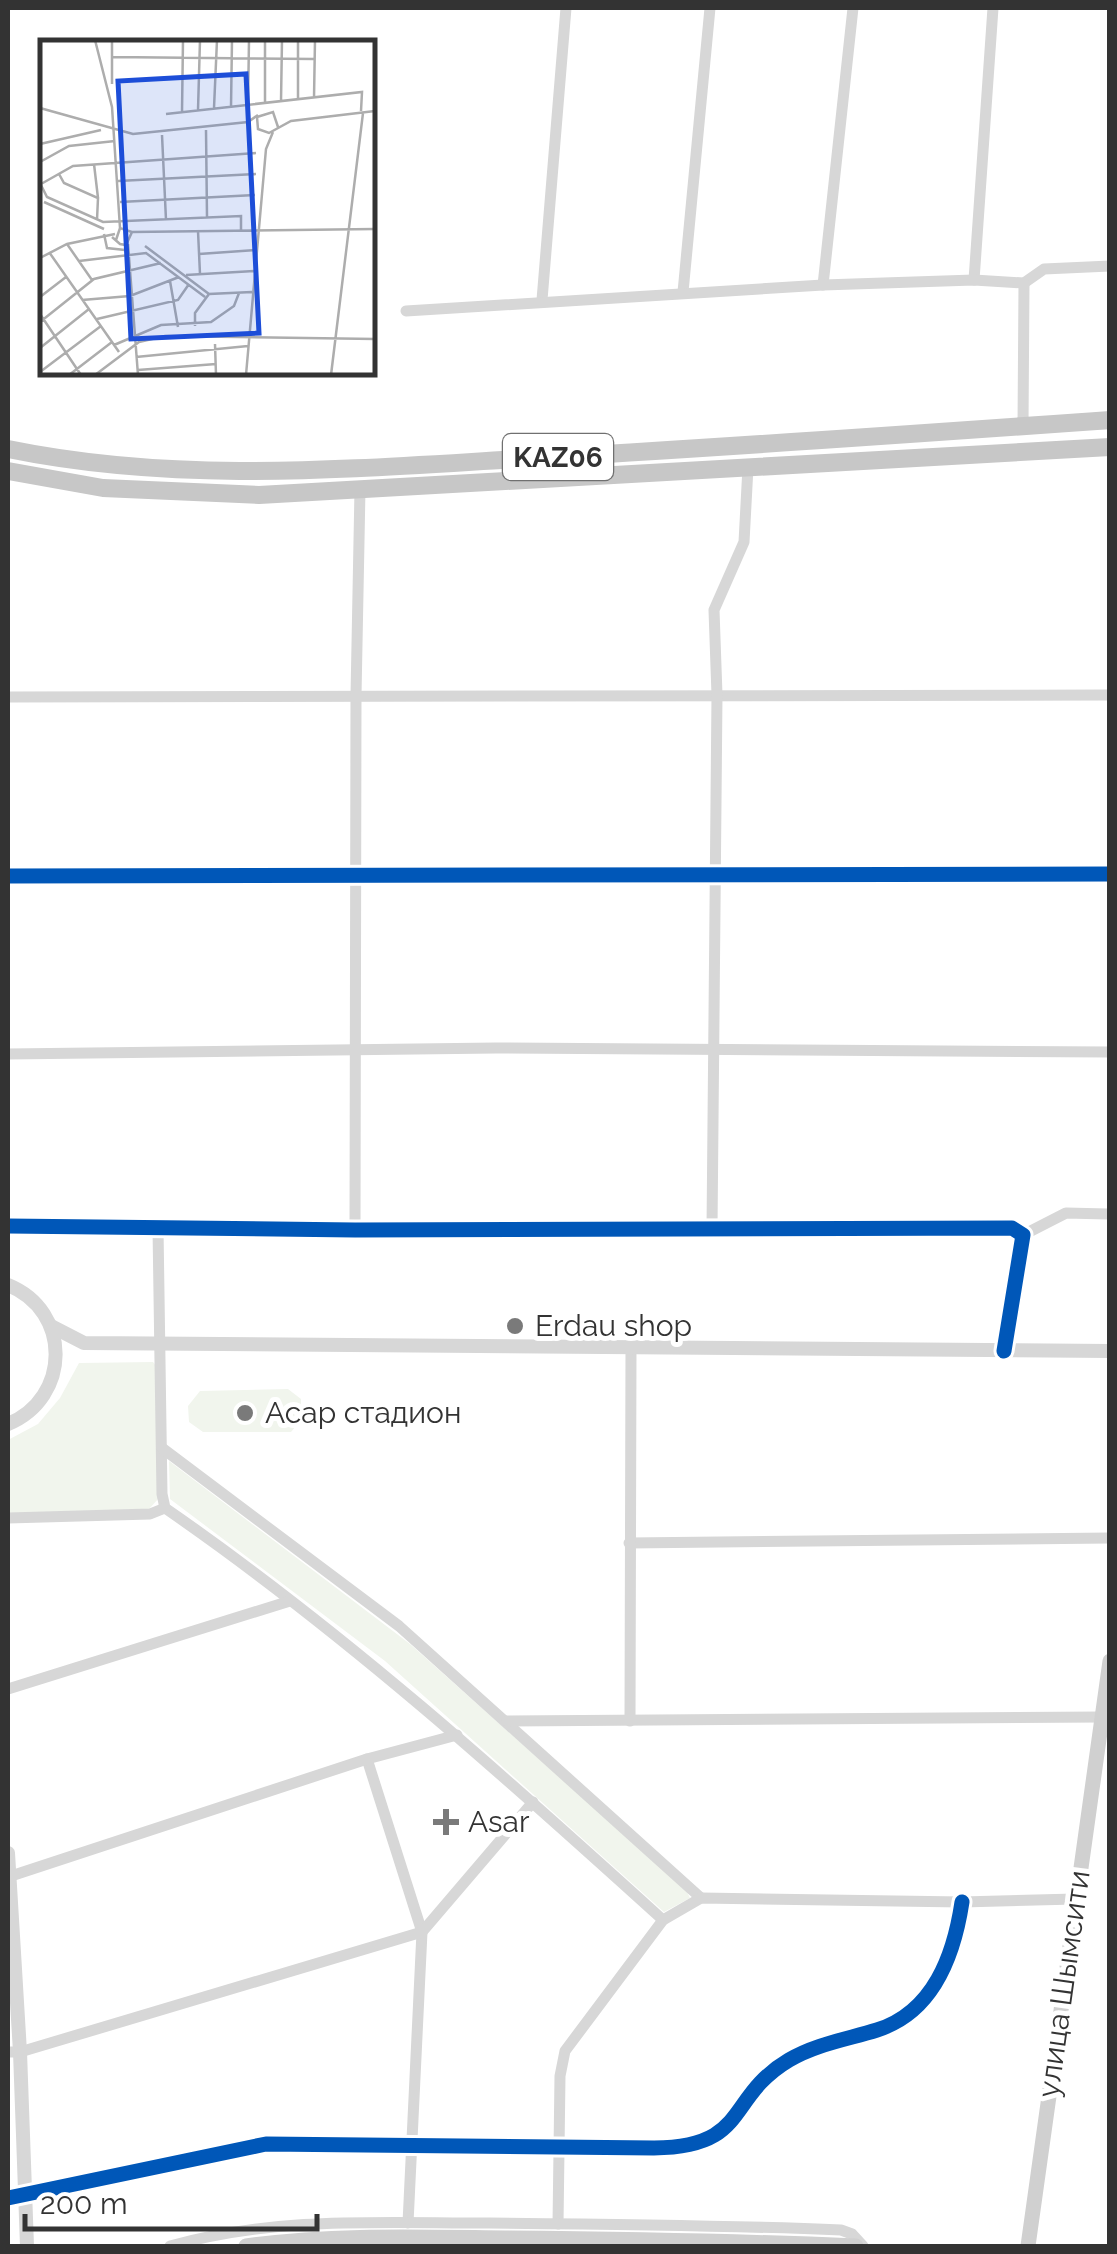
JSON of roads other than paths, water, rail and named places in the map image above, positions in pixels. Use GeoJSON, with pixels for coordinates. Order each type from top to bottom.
{"type":"FeatureCollection","features":[{"type":"Feature","properties":{"kind":"highway","name":"KАZ06"},"geometry":{"type":"LineString","coordinates":[[8,449],[112,467],[288,472],[728,448],[1110,420]]}},
{"type":"Feature","properties":{"kind":"highway","name":"KАZ06"},"geometry":{"type":"LineString","coordinates":[[8,471],[103,488],[259,495],[1110,446]]}},
{"type":"Feature","properties":{"kind":"main road","name":"улица Шымсити"},"geometry":{"type":"LineString","coordinates":[[1028,2246],[1110,1661]]}},
{"type":"Feature","properties":{"kind":"main road"},"geometry":{"type":"LineString","coordinates":[[246,2246],[298,2231],[404,2237],[725,2240],[859,2246]]}},
{"type":"Feature","properties":{"kind":"street"},"geometry":{"type":"LineString","coordinates":[[542,300],[566,8]]}},
{"type":"Feature","properties":{"kind":"street"},"geometry":{"type":"LineString","coordinates":[[683,292],[710,8]]}},
{"type":"Feature","properties":{"kind":"street"},"geometry":{"type":"LineString","coordinates":[[823,284],[852,8]]}},
{"type":"Feature","properties":{"kind":"street"},"geometry":{"type":"LineString","coordinates":[[974,280],[993,8]]}},
{"type":"Feature","properties":{"kind":"street"},"geometry":{"type":"LineString","coordinates":[[406,311],[823,284],[974,280],[1024,283],[1044,270],[1110,266]]}},
{"type":"Feature","properties":{"kind":"street"},"geometry":{"type":"LineString","coordinates":[[1022,426],[1024,283]]}},
{"type":"Feature","properties":{"kind":"street"},"geometry":{"type":"LineString","coordinates":[[712,1229],[717,695],[714,610],[744,542],[748,467]]}},
{"type":"Feature","properties":{"kind":"street"},"geometry":{"type":"LineString","coordinates":[[355,1230],[360,489]]}},
{"type":"Feature","properties":{"kind":"street"},"geometry":{"type":"LineString","coordinates":[[8,697],[1110,696]]}},
{"type":"Feature","properties":{"kind":"street"},"geometry":{"type":"LineString","coordinates":[[8,876],[1110,874]]}},
{"type":"Feature","properties":{"kind":"street"},"geometry":{"type":"LineString","coordinates":[[8,1054],[357,1050],[1110,1052]]}},
{"type":"Feature","properties":{"kind":"street"},"geometry":{"type":"LineString","coordinates":[[1023,1234],[1066,1213],[1107,1214]]}},
{"type":"Feature","properties":{"kind":"street"},"geometry":{"type":"LineString","coordinates":[[8,1226],[355,1230],[1012,1228],[1023,1234]]}},
{"type":"Feature","properties":{"kind":"street"},"geometry":{"type":"LineString","coordinates":[[158,1228],[165,1508]]}},
{"type":"Feature","properties":{"kind":"street"},"geometry":{"type":"LineString","coordinates":[[1004,1351],[1023,1234]]}},
{"type":"Feature","properties":{"kind":"street"},"geometry":{"type":"LineString","coordinates":[[8,1285],[32,1299],[52,1326],[56,1342],[54,1375]]}},
{"type":"Feature","properties":{"kind":"street"},"geometry":{"type":"LineString","coordinates":[[52,1326],[84,1343],[1110,1351]]}},
{"type":"Feature","properties":{"kind":"street"},"geometry":{"type":"LineString","coordinates":[[9,1425],[38,1404],[70,1353],[84,1343]]}},
{"type":"Feature","properties":{"kind":"street"},"geometry":{"type":"LineString","coordinates":[[630,1722],[631,1347]]}},
{"type":"Feature","properties":{"kind":"street"},"geometry":{"type":"LineString","coordinates":[[162,1448],[399,1626],[701,1898]]}},
{"type":"Feature","properties":{"kind":"street"},"geometry":{"type":"LineString","coordinates":[[8,1518],[150,1514],[165,1508]]}},
{"type":"Feature","properties":{"kind":"street"},"geometry":{"type":"LineString","coordinates":[[165,1508],[418,1700],[664,1920]]}},
{"type":"Feature","properties":{"kind":"street"},"geometry":{"type":"LineString","coordinates":[[629,1543],[1110,1538]]}},
{"type":"Feature","properties":{"kind":"street"},"geometry":{"type":"LineString","coordinates":[[8,1690],[290,1601]]}},
{"type":"Feature","properties":{"kind":"street"},"geometry":{"type":"LineString","coordinates":[[506,1721],[1103,1717]]}},
{"type":"Feature","properties":{"kind":"street"},"geometry":{"type":"LineString","coordinates":[[8,1877],[367,1760],[457,1735]]}},
{"type":"Feature","properties":{"kind":"street"},"geometry":{"type":"LineString","coordinates":[[367,1760],[422,1932],[408,2223]]}},
{"type":"Feature","properties":{"kind":"street"},"geometry":{"type":"LineString","coordinates":[[14,2052],[422,1932],[533,1802]]}},
{"type":"Feature","properties":{"kind":"street"},"geometry":{"type":"LineString","coordinates":[[8,1853],[14,2052],[27,2246]]}},
{"type":"Feature","properties":{"kind":"street"},"geometry":{"type":"LineString","coordinates":[[558,2224],[560,2076],[564,2051],[664,1920],[701,1898],[962,1902],[1075,1899]]}},
{"type":"Feature","properties":{"kind":"street"},"geometry":{"type":"LineString","coordinates":[[8,2198],[266,2144],[684,2148],[706,2142],[730,2124],[757,2087],[788,2060],[830,2042],[882,2028],[912,2010],[942,1977],[956,1940],[962,1902]]}},
{"type":"Feature","properties":{"kind":"street"},"geometry":{"type":"LineString","coordinates":[[170,2246],[228,2232],[408,2223],[841,2230],[852,2234],[859,2246]]}},
{"type":"Feature","properties":{"kind":"place","name":"Erdau shop"},"geometry":{"type":"Point","coordinates":[515,1326]}},
{"type":"Feature","properties":{"kind":"place","name":"Асар стадион"},"geometry":{"type":"Point","coordinates":[245,1413]}},
{"type":"Feature","properties":{"kind":"place","name":"Asar"},"geometry":{"type":"Point","coordinates":[446,1822]}}]}
